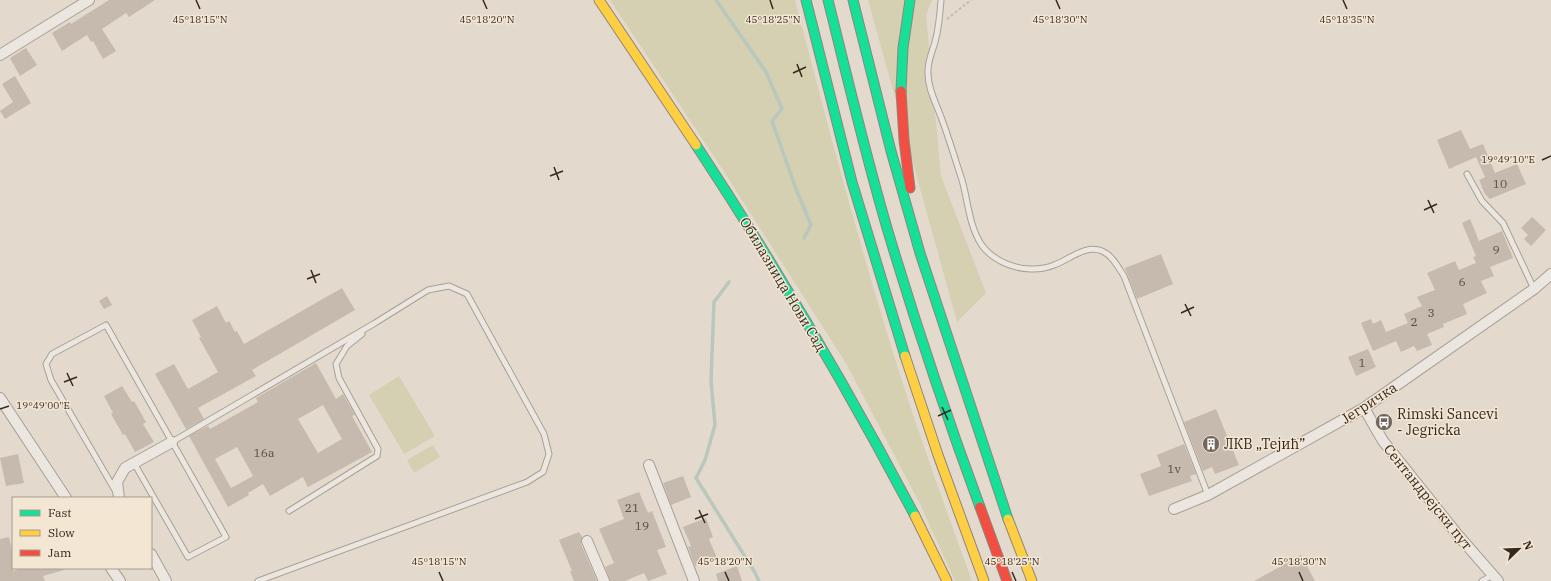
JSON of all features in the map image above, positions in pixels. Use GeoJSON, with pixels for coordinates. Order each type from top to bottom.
{"type":"FeatureCollection","features":[{"type":"Feature","properties":{"kind":"main road","name":"Обилазница Нови Сад"},"geometry":{"type":"LineString","coordinates":[[599,0],[729,195],[809,324],[884,458],[947,581]]}},
{"type":"Feature","properties":{"kind":"main road"},"geometry":{"type":"LineString","coordinates":[[806,0],[869,242],[924,413],[984,581]]}},
{"type":"Feature","properties":{"kind":"main road"},"geometry":{"type":"LineString","coordinates":[[828,0],[868,160],[910,304],[969,477],[1007,581]]}},
{"type":"Feature","properties":{"kind":"main road"},"geometry":{"type":"LineString","coordinates":[[853,0],[891,151],[920,253],[1013,533],[1032,581]]}},
{"type":"Feature","properties":{"kind":"main road"},"geometry":{"type":"LineString","coordinates":[[910,0],[901,67],[901,104],[903,139],[920,253]]}},
{"type":"Feature","properties":{"kind":"street"},"geometry":{"type":"LineString","coordinates":[[0,55],[89,0]]}},
{"type":"Feature","properties":{"kind":"street","name":"Јегричка"},"geometry":{"type":"LineString","coordinates":[[1174,509],[1208,494],[1364,408],[1534,289],[1551,274]]}},
{"type":"Feature","properties":{"kind":"street"},"geometry":{"type":"LineString","coordinates":[[0,398],[65,497]]}},
{"type":"Feature","properties":{"kind":"street","name":"Сентандрејски пут"},"geometry":{"type":"LineString","coordinates":[[1364,408],[1383,441],[1457,534],[1496,578]]}},
{"type":"Feature","properties":{"kind":"street"},"geometry":{"type":"LineString","coordinates":[[119,497],[117,482],[125,468],[172,442]]}},
{"type":"Feature","properties":{"kind":"street"},"geometry":{"type":"LineString","coordinates":[[649,465],[694,581]]}},
{"type":"Feature","properties":{"kind":"street"},"geometry":{"type":"LineString","coordinates":[[587,541],[604,581]]}},
{"type":"Feature","properties":{"kind":"street"},"geometry":{"type":"LineString","coordinates":[[152,556],[166,581]]}},
{"type":"Feature","properties":{"kind":"street"},"geometry":{"type":"LineString","coordinates":[[112,569],[120,581]]}},
{"type":"Feature","properties":{"kind":"lane"},"geometry":{"type":"LineString","coordinates":[[941,0],[935,42],[929,57],[928,74],[931,93],[942,118],[962,181],[976,233],[982,245],[992,255],[1007,264],[1026,269],[1054,266],[1081,252],[1092,249],[1103,251],[1114,261],[1124,276],[1208,494]]}},
{"type":"Feature","properties":{"kind":"lane"},"geometry":{"type":"LineString","coordinates":[[1467,174],[1482,201],[1503,223],[1534,289]]}},
{"type":"Feature","properties":{"kind":"lane"},"geometry":{"type":"LineString","coordinates":[[172,442],[375,323],[428,290],[449,286],[467,294],[544,434],[549,454],[543,472],[527,482],[258,581]]}},
{"type":"Feature","properties":{"kind":"lane"},"geometry":{"type":"LineString","coordinates":[[289,511],[378,456],[378,449],[339,378],[336,364],[347,346],[375,323]]}},
{"type":"Feature","properties":{"kind":"lane"},"geometry":{"type":"LineString","coordinates":[[119,497],[51,380],[46,364],[52,354],[106,325],[226,537],[188,557],[134,463]]}},
{"type":"Feature","properties":{"kind":"lane"},"geometry":{"type":"LineString","coordinates":[[1482,581],[1496,578]]}},
{"type":"Feature","properties":{"kind":"path"},"geometry":{"type":"LineString","coordinates":[[938,26],[971,0]]}},
{"type":"Feature","properties":{"kind":"shaded area"},"geometry":{"type":"Polygon","coordinates":[[[610,0],[795,0],[874,291],[917,426],[972,581],[955,581],[920,504],[847,365],[721,167],[610,0]]]}},
{"type":"Feature","properties":{"kind":"shaded area"},"geometry":{"type":"Polygon","coordinates":[[[868,0],[932,0],[926,15],[941,176],[986,293],[957,322],[868,0]]]}},
{"type":"Feature","properties":{"kind":"shaded area"},"geometry":{"type":"Polygon","coordinates":[[[399,376],[435,436],[404,454],[369,395],[399,376]]]}},
{"type":"Feature","properties":{"kind":"shaded area"},"geometry":{"type":"Polygon","coordinates":[[[433,445],[440,457],[414,473],[407,460],[433,445]]]}},
{"type":"Feature","properties":{"kind":"building"},"geometry":{"type":"Polygon","coordinates":[[[109,0],[155,0],[129,17],[126,13],[102,29],[116,51],[103,59],[93,41],[91,42],[87,35],[62,51],[52,33],[70,22],[71,24],[109,0]]]}},
{"type":"Feature","properties":{"kind":"building"},"geometry":{"type":"Polygon","coordinates":[[[26,48],[37,65],[20,76],[10,58],[26,48]]]}},
{"type":"Feature","properties":{"kind":"building"},"geometry":{"type":"Polygon","coordinates":[[[15,76],[31,103],[5,119],[0,111],[13,102],[2,84],[15,76]]]}},
{"type":"Feature","properties":{"kind":"building"},"geometry":{"type":"Polygon","coordinates":[[[1461,130],[1470,149],[1483,144],[1495,173],[1517,164],[1526,184],[1490,199],[1485,194],[1479,180],[1485,177],[1476,157],[1449,169],[1437,140],[1461,130]]]}},
{"type":"Feature","properties":{"kind":"building"},"geometry":{"type":"Polygon","coordinates":[[[1532,217],[1546,230],[1531,246],[1524,239],[1528,235],[1521,228],[1532,217]]]}},
{"type":"Feature","properties":{"kind":"building"},"geometry":{"type":"Polygon","coordinates":[[[1470,219],[1479,241],[1502,231],[1513,258],[1490,267],[1494,276],[1481,281],[1487,293],[1463,304],[1467,314],[1443,324],[1444,327],[1427,334],[1432,345],[1417,351],[1414,346],[1401,352],[1396,341],[1373,351],[1361,323],[1371,319],[1373,324],[1381,320],[1386,332],[1408,323],[1404,314],[1422,306],[1417,297],[1435,290],[1427,273],[1455,261],[1459,270],[1476,263],[1473,257],[1476,256],[1462,223],[1470,219]]]}},
{"type":"Feature","properties":{"kind":"building"},"geometry":{"type":"Polygon","coordinates":[[[1161,254],[1173,284],[1137,299],[1125,268],[1161,254]]]}},
{"type":"Feature","properties":{"kind":"building"},"geometry":{"type":"Polygon","coordinates":[[[342,288],[355,310],[252,370],[256,376],[198,408],[204,419],[186,429],[155,374],[174,364],[188,389],[218,372],[199,338],[201,337],[192,320],[217,306],[226,323],[229,321],[235,332],[237,331],[244,344],[342,288]]]}},
{"type":"Feature","properties":{"kind":"building"},"geometry":{"type":"Polygon","coordinates":[[[107,296],[112,305],[104,309],[99,301],[107,296]]]}},
{"type":"Feature","properties":{"kind":"building"},"geometry":{"type":"Polygon","coordinates":[[[1368,349],[1376,367],[1356,376],[1348,357],[1368,349]]]}},
{"type":"Feature","properties":{"kind":"building"},"geometry":{"type":"Polygon","coordinates":[[[316,363],[336,399],[343,394],[355,415],[352,416],[372,452],[308,487],[303,477],[270,496],[263,484],[248,493],[249,495],[228,507],[189,436],[208,426],[210,429],[258,402],[256,398],[316,363]],[[323,405],[298,419],[318,453],[342,439],[323,405]],[[237,447],[215,459],[231,488],[253,476],[237,447]]]}},
{"type":"Feature","properties":{"kind":"building"},"geometry":{"type":"Polygon","coordinates":[[[122,386],[132,402],[134,401],[146,422],[143,424],[154,442],[135,452],[111,414],[113,413],[104,396],[122,386]]]}},
{"type":"Feature","properties":{"kind":"building","name":"ЛКВ „Тејић”"},"geometry":{"type":"Polygon","coordinates":[[[1216,409],[1239,465],[1215,474],[1212,467],[1203,471],[1184,422],[1216,409]]]}},
{"type":"Feature","properties":{"kind":"building"},"geometry":{"type":"Polygon","coordinates":[[[1184,444],[1196,474],[1190,476],[1192,481],[1149,496],[1140,474],[1161,466],[1157,455],[1184,444]]]}},
{"type":"Feature","properties":{"kind":"building"},"geometry":{"type":"Polygon","coordinates":[[[18,454],[24,483],[6,486],[0,458],[18,454]]]}},
{"type":"Feature","properties":{"kind":"building"},"geometry":{"type":"Polygon","coordinates":[[[683,476],[691,497],[671,505],[663,483],[683,476]]]}},
{"type":"Feature","properties":{"kind":"building"},"geometry":{"type":"Polygon","coordinates":[[[639,492],[648,513],[652,511],[666,547],[657,550],[667,574],[648,581],[644,573],[625,581],[610,581],[605,567],[614,563],[599,529],[624,519],[617,500],[639,492]]]}},
{"type":"Feature","properties":{"kind":"building"},"geometry":{"type":"Polygon","coordinates":[[[706,518],[713,537],[709,539],[717,558],[695,566],[688,547],[691,546],[683,527],[706,518]]]}},
{"type":"Feature","properties":{"kind":"building"},"geometry":{"type":"Polygon","coordinates":[[[579,532],[582,537],[581,544],[597,581],[574,581],[570,571],[572,571],[559,540],[579,532]]]}},
{"type":"Feature","properties":{"kind":"building"},"geometry":{"type":"Polygon","coordinates":[[[9,537],[12,550],[13,571],[20,569],[64,570],[43,576],[45,581],[0,581],[0,539],[9,537]]]}},
{"type":"Feature","properties":{"kind":"building"},"geometry":{"type":"Polygon","coordinates":[[[1301,555],[1315,581],[1254,581],[1301,555]]]}},
{"type":"Feature","properties":{"kind":"building"},"geometry":{"type":"Polygon","coordinates":[[[737,566],[742,581],[718,581],[716,574],[737,566]]]}},
{"type":"Feature","properties":{"kind":"waterway"},"geometry":{"type":"LineString","coordinates":[[716,0],[766,72],[782,109],[772,121],[796,189],[811,225],[804,238]]}},
{"type":"Feature","properties":{"kind":"waterway"},"geometry":{"type":"LineString","coordinates":[[729,282],[714,302],[711,381],[715,425],[705,460],[696,478],[759,581]]}},
{"type":"Feature","properties":{"kind":"traffic: fast"},"geometry":{"type":"LineString","coordinates":[[806,0],[852,182],[905,356]]}},
{"type":"Feature","properties":{"kind":"traffic: fast"},"geometry":{"type":"LineString","coordinates":[[828,0],[887,228],[931,368],[980,507]]}},
{"type":"Feature","properties":{"kind":"traffic: fast"},"geometry":{"type":"LineString","coordinates":[[853,0],[891,151],[920,253],[1008,519]]}},
{"type":"Feature","properties":{"kind":"traffic: fast"},"geometry":{"type":"LineString","coordinates":[[901,91],[903,48],[910,0]]}},
{"type":"Feature","properties":{"kind":"traffic: fast"},"geometry":{"type":"LineString","coordinates":[[696,145],[810,328],[864,421],[915,516]]}},
{"type":"Feature","properties":{"kind":"traffic: slow"},"geometry":{"type":"LineString","coordinates":[[599,0],[696,145]]}},
{"type":"Feature","properties":{"kind":"traffic: slow"},"geometry":{"type":"LineString","coordinates":[[905,356],[938,455],[984,581]]}},
{"type":"Feature","properties":{"kind":"traffic: slow"},"geometry":{"type":"LineString","coordinates":[[915,516],[947,581]]}},
{"type":"Feature","properties":{"kind":"traffic: slow"},"geometry":{"type":"LineString","coordinates":[[1008,519],[1032,581]]}},
{"type":"Feature","properties":{"kind":"traffic: jam"},"geometry":{"type":"LineString","coordinates":[[901,91],[904,140],[910,188]]}},
{"type":"Feature","properties":{"kind":"traffic: jam"},"geometry":{"type":"LineString","coordinates":[[980,507],[1007,581]]}},
{"type":"Feature","properties":{"kind":"place","name":"Rimski Sancevi - Jegricka"},"geometry":{"type":"Point","coordinates":[1384,422]}},
{"type":"Feature","properties":{"kind":"place","name":"ЛКВ „Тејић”"},"geometry":{"type":"Point","coordinates":[1211,444]}}]}
